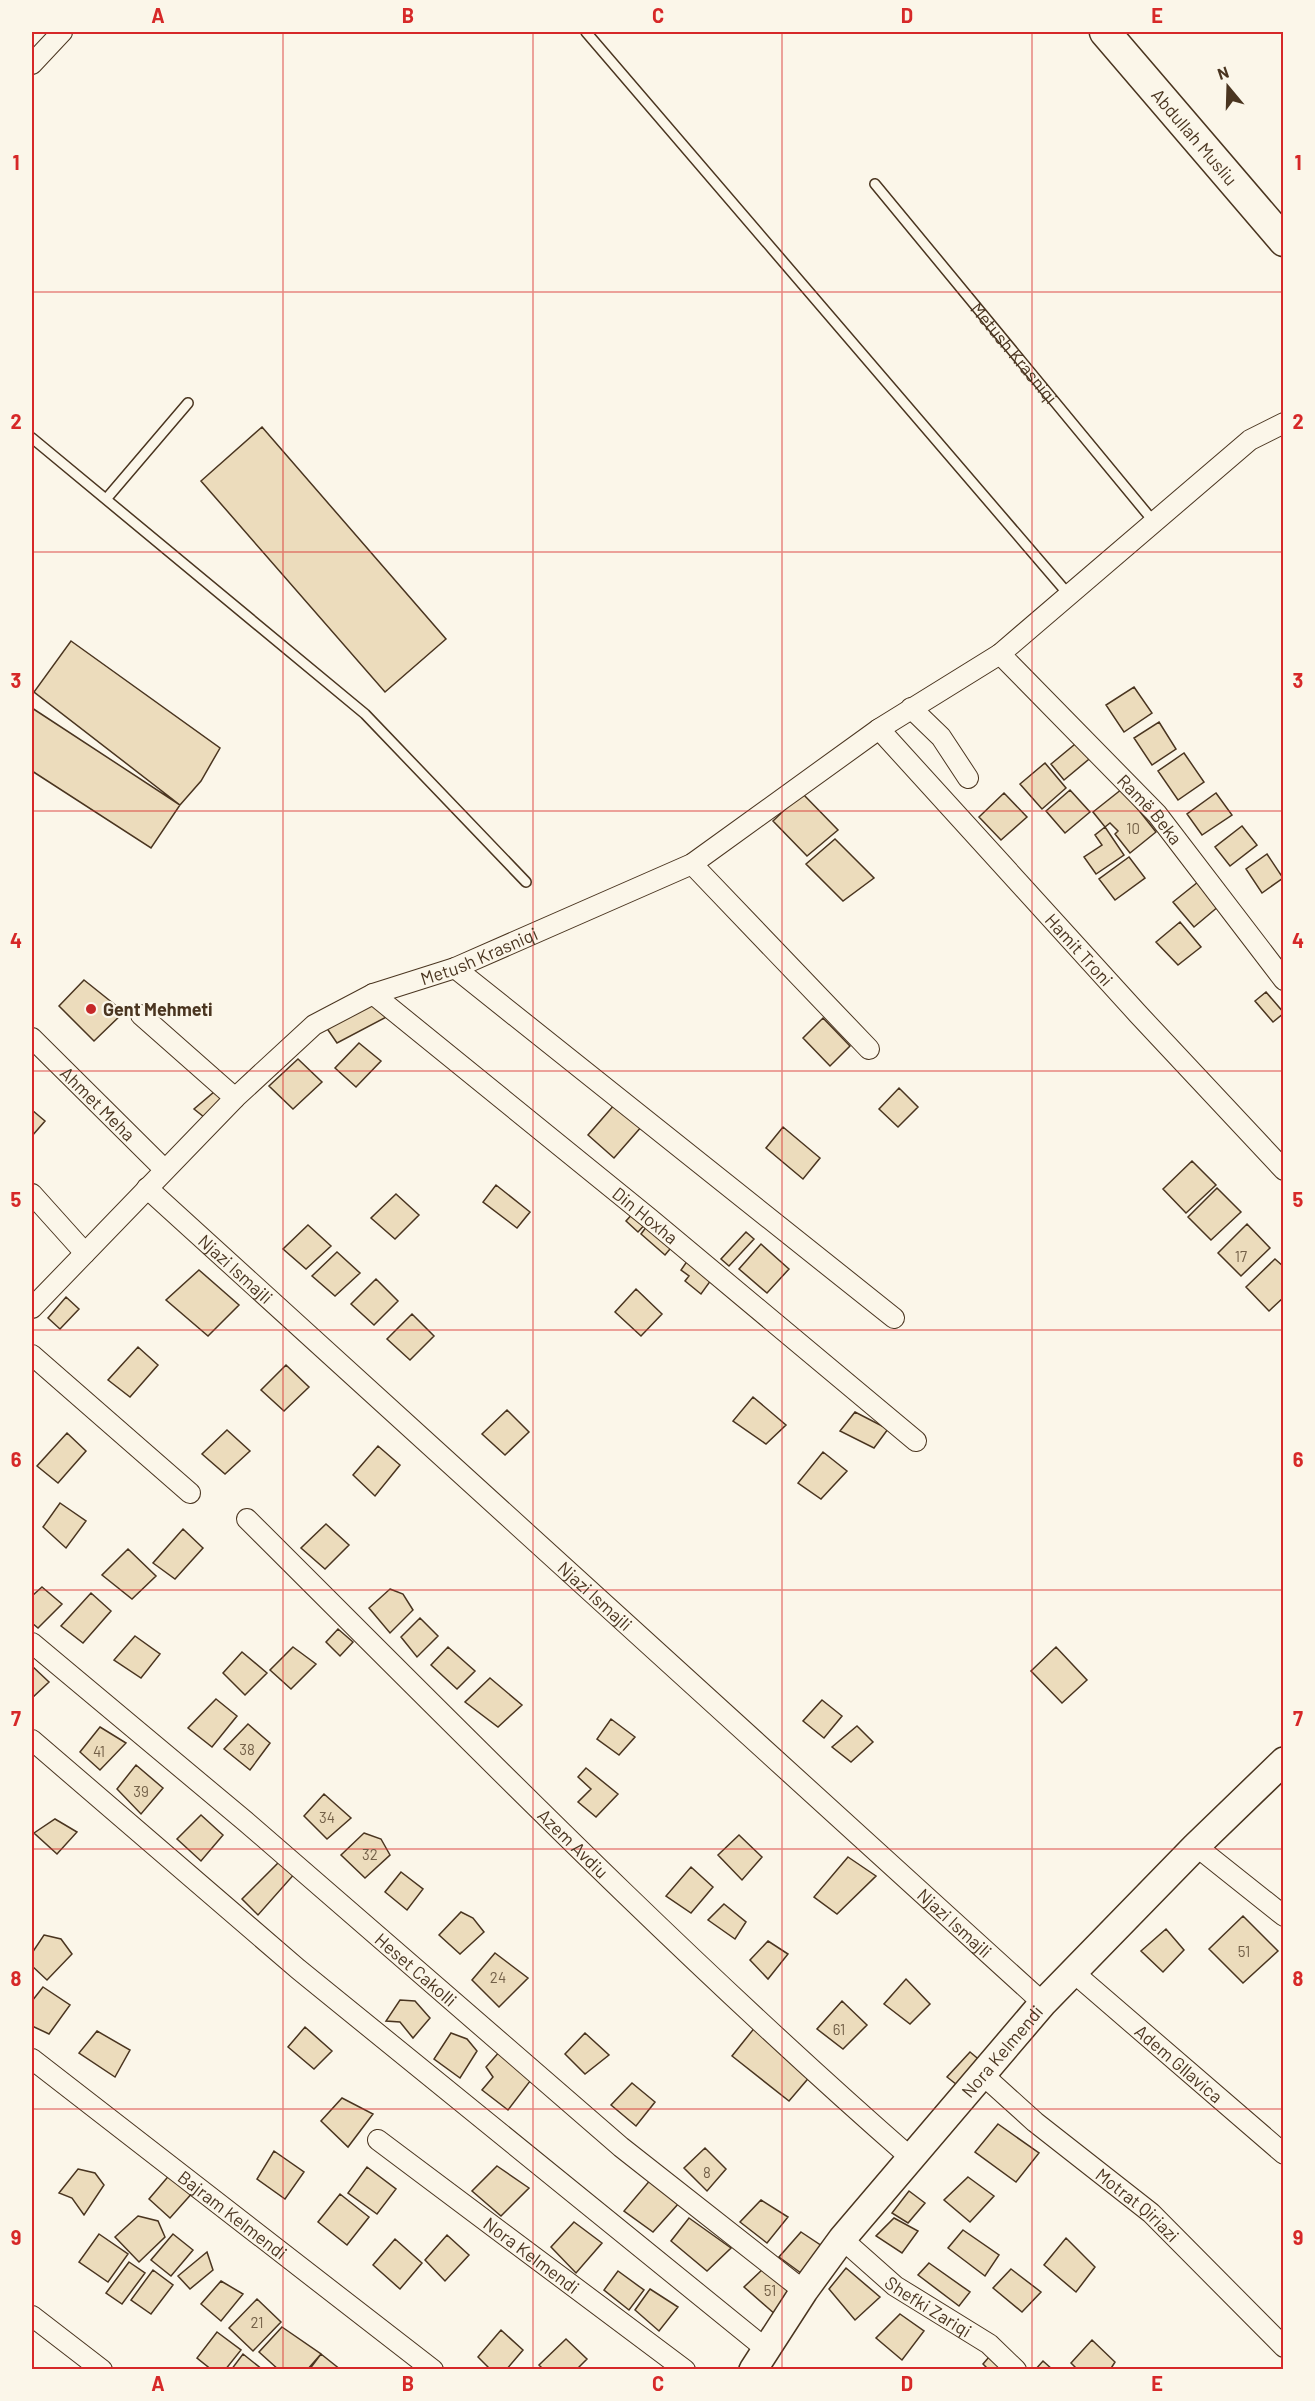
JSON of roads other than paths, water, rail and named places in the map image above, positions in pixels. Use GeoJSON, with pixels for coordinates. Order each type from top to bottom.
{"type":"FeatureCollection","features":[{"type":"Feature","properties":{"kind":"main road","name":"Abdullah Musliu"},"geometry":{"type":"LineString","coordinates":[[1106,32],[1284,241]]}},
{"type":"Feature","properties":{"kind":"street"},"geometry":{"type":"LineString","coordinates":[[32,64],[62,32]]}},
{"type":"Feature","properties":{"kind":"street","name":"Metush Krasniqi"},"geometry":{"type":"LineString","coordinates":[[32,1308],[235,1098],[314,1026],[373,994],[456,968],[692,864],[879,729],[1000,654],[1250,440],[1284,423]]}},
{"type":"Feature","properties":{"kind":"street","name":"Ramë Beka"},"geometry":{"type":"LineString","coordinates":[[1000,654],[1157,813],[1284,980]]}},
{"type":"Feature","properties":{"kind":"street"},"geometry":{"type":"LineString","coordinates":[[911,708],[941,737],[968,778]]}},
{"type":"Feature","properties":{"kind":"street","name":"Hamit Troni"},"geometry":{"type":"LineString","coordinates":[[879,729],[1130,1005],[1284,1170]]}},
{"type":"Feature","properties":{"kind":"street"},"geometry":{"type":"LineString","coordinates":[[692,864],[869,1049]]}},
{"type":"Feature","properties":{"kind":"street"},"geometry":{"type":"LineString","coordinates":[[456,968],[894,1317]]}},
{"type":"Feature","properties":{"kind":"street","name":"Din Hoxha"},"geometry":{"type":"LineString","coordinates":[[373,994],[649,1218],[916,1441]]}},
{"type":"Feature","properties":{"kind":"street"},"geometry":{"type":"LineString","coordinates":[[141,1016],[235,1098]]}},
{"type":"Feature","properties":{"kind":"street","name":"Ahmet Meha"},"geometry":{"type":"LineString","coordinates":[[32,1038],[164,1169]]}},
{"type":"Feature","properties":{"kind":"street","name":"Njazi Ismajli"},"geometry":{"type":"LineString","coordinates":[[147,1188],[1043,2003]]}},
{"type":"Feature","properties":{"kind":"street"},"geometry":{"type":"LineString","coordinates":[[32,1194],[85,1253]]}},
{"type":"Feature","properties":{"kind":"street"},"geometry":{"type":"LineString","coordinates":[[32,1355],[190,1493]]}},
{"type":"Feature","properties":{"kind":"street","name":"Azem Avdiu"},"geometry":{"type":"LineString","coordinates":[[247,1519],[564,1835],[849,2104],[911,2158]]}},
{"type":"Feature","properties":{"kind":"street","name":"Heset Cakolli"},"geometry":{"type":"LineString","coordinates":[[32,1643],[245,1821],[621,2147],[804,2290]]}},
{"type":"Feature","properties":{"kind":"street"},"geometry":{"type":"LineString","coordinates":[[32,1740],[298,1969],[760,2359]]}},
{"type":"Feature","properties":{"kind":"street","name":"Nora Kelmendi"},"geometry":{"type":"LineString","coordinates":[[760,2359],[804,2290],[842,2240],[1043,2003],[1196,1846],[1284,1761]]}},
{"type":"Feature","properties":{"kind":"street"},"geometry":{"type":"LineString","coordinates":[[1196,1846],[1284,1916]]}},
{"type":"Feature","properties":{"kind":"street","name":"Adem Gllavica"},"geometry":{"type":"LineString","coordinates":[[1073,1972],[1284,2154]]}},
{"type":"Feature","properties":{"kind":"street","name":"Bajram Kelmendi"},"geometry":{"type":"LineString","coordinates":[[32,2059],[433,2370]]}},
{"type":"Feature","properties":{"kind":"street","name":"Motrat Qiriazi"},"geometry":{"type":"LineString","coordinates":[[983,2075],[1035,2122],[1151,2213],[1284,2347]]}},
{"type":"Feature","properties":{"kind":"street","name":"Nora Kelmendi"},"geometry":{"type":"LineString","coordinates":[[378,2139],[685,2370]]}},
{"type":"Feature","properties":{"kind":"street","name":"Shefki Zariqi"},"geometry":{"type":"LineString","coordinates":[[842,2240],[896,2286],[989,2344],[1016,2370]]}},
{"type":"Feature","properties":{"kind":"street"},"geometry":{"type":"LineString","coordinates":[[32,2316],[102,2370]]}},
{"type":"Feature","properties":{"kind":"lane"},"geometry":{"type":"LineString","coordinates":[[586,32],[1069,595]]}},
{"type":"Feature","properties":{"kind":"lane","name":"Metush Krasniqi"},"geometry":{"type":"LineString","coordinates":[[875,184],[1154,522]]}},
{"type":"Feature","properties":{"kind":"lane"},"geometry":{"type":"LineString","coordinates":[[107,498],[188,403]]}},
{"type":"Feature","properties":{"kind":"lane"},"geometry":{"type":"LineString","coordinates":[[32,438],[365,714],[526,882]]}},
{"type":"Feature","properties":{"kind":"place","name":"Gent Mehmeti"},"geometry":{"type":"Point","coordinates":[91,1009]}}]}
